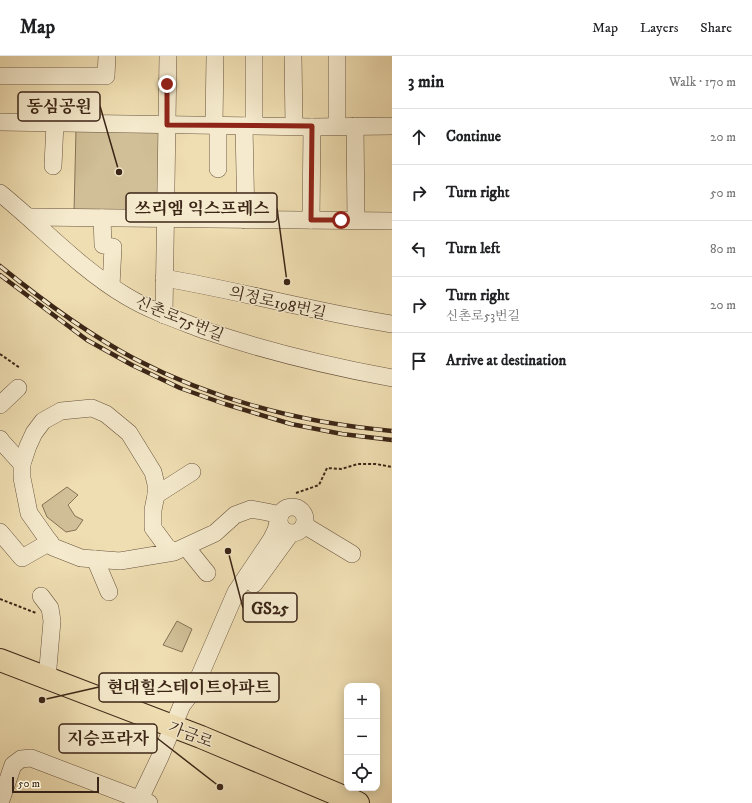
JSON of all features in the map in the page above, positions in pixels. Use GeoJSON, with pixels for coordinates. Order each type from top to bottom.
{"type":"FeatureCollection","features":[{"type":"Feature","properties":{"kind":"main road","name":"가금로"},"geometry":{"type":"LineString","coordinates":[[0,660],[173,726],[358,803]]}},
{"type":"Feature","properties":{"kind":"street"},"geometry":{"type":"LineString","coordinates":[[0,76],[106,76],[107,56]]}},
{"type":"Feature","properties":{"kind":"street"},"geometry":{"type":"LineString","coordinates":[[164,315],[168,56]]}},
{"type":"Feature","properties":{"kind":"street"},"geometry":{"type":"LineString","coordinates":[[214,56],[218,169]]}},
{"type":"Feature","properties":{"kind":"street"},"geometry":{"type":"LineString","coordinates":[[246,220],[249,126],[254,56]]}},
{"type":"Feature","properties":{"kind":"street"},"geometry":{"type":"LineString","coordinates":[[293,56],[294,126]]}},
{"type":"Feature","properties":{"kind":"street"},"geometry":{"type":"LineString","coordinates":[[337,56],[337,126]]}},
{"type":"Feature","properties":{"kind":"street"},"geometry":{"type":"LineString","coordinates":[[0,122],[249,126],[392,126]]}},
{"type":"Feature","properties":{"kind":"street"},"geometry":{"type":"LineString","coordinates":[[53,166],[55,123]]}},
{"type":"Feature","properties":{"kind":"street"},"geometry":{"type":"LineString","coordinates":[[311,220],[312,126]]}},
{"type":"Feature","properties":{"kind":"street"},"geometry":{"type":"LineString","coordinates":[[356,126],[356,220]]}},
{"type":"Feature","properties":{"kind":"street","name":"신촌로75번길"},"geometry":{"type":"LineString","coordinates":[[0,193],[30,217],[89,271],[127,297],[164,315],[247,344],[344,369],[392,378]]}},
{"type":"Feature","properties":{"kind":"street"},"geometry":{"type":"LineString","coordinates":[[30,217],[392,221]]}},
{"type":"Feature","properties":{"kind":"street"},"geometry":{"type":"LineString","coordinates":[[102,218],[103,245],[113,247],[111,286]]}},
{"type":"Feature","properties":{"kind":"street","name":"의정로198번길"},"geometry":{"type":"LineString","coordinates":[[164,278],[349,318],[392,324]]}},
{"type":"Feature","properties":{"kind":"street"},"geometry":{"type":"LineString","coordinates":[[0,405],[18,388]]}},
{"type":"Feature","properties":{"kind":"street"},"geometry":{"type":"LineString","coordinates":[[207,573],[180,550],[167,547],[153,528],[153,510],[156,484],[153,472],[129,433],[106,414],[92,408],[61,412],[43,421],[34,433],[28,446],[22,464],[22,478],[29,514],[53,547],[81,558],[120,561],[180,550],[216,533],[235,515],[251,509],[267,512],[279,517]]}},
{"type":"Feature","properties":{"kind":"street"},"geometry":{"type":"LineString","coordinates":[[0,439],[22,464]]}},
{"type":"Feature","properties":{"kind":"street"},"geometry":{"type":"LineString","coordinates":[[156,494],[192,472]]}},
{"type":"Feature","properties":{"kind":"street"},"geometry":{"type":"LineString","coordinates":[[0,803],[14,765],[21,760],[31,758],[142,802],[182,705],[192,690],[236,592],[271,540],[276,530],[279,517],[286,509],[299,509],[304,516],[298,529],[223,621]]}},
{"type":"Feature","properties":{"kind":"street"},"geometry":{"type":"LineString","coordinates":[[279,517],[279,523],[283,530],[298,529],[352,554]]}},
{"type":"Feature","properties":{"kind":"street"},"geometry":{"type":"LineString","coordinates":[[0,532],[22,558],[50,542]]}},
{"type":"Feature","properties":{"kind":"street"},"geometry":{"type":"LineString","coordinates":[[95,559],[109,592]]}},
{"type":"Feature","properties":{"kind":"street"},"geometry":{"type":"LineString","coordinates":[[41,596],[50,608],[52,621],[47,679]]}},
{"type":"Feature","properties":{"kind":"path"},"geometry":{"type":"LineString","coordinates":[[0,354],[20,368]]}},
{"type":"Feature","properties":{"kind":"path"},"geometry":{"type":"LineString","coordinates":[[296,493],[319,485],[327,468],[341,469],[358,464],[376,464],[392,467]]}},
{"type":"Feature","properties":{"kind":"path"},"geometry":{"type":"LineString","coordinates":[[0,599],[42,616]]}},
{"type":"Feature","properties":{"kind":"shaded area"},"geometry":{"type":"Polygon","coordinates":[[[76,130],[162,131],[162,215],[74,212],[76,130]]]}},
{"type":"Feature","properties":{"kind":"shaded area"},"geometry":{"type":"Polygon","coordinates":[[[67,487],[78,495],[68,505],[75,516],[83,520],[76,530],[66,532],[47,517],[42,505],[67,487]]]}},
{"type":"Feature","properties":{"kind":"shaded area"},"geometry":{"type":"Polygon","coordinates":[[[177,621],[192,629],[182,652],[163,645],[177,621]]]}},
{"type":"Feature","properties":{"kind":"railway"},"geometry":{"type":"LineString","coordinates":[[0,266],[48,304],[82,327],[117,349],[165,374],[228,398],[292,416],[392,431]]}},
{"type":"Feature","properties":{"kind":"railway"},"geometry":{"type":"LineString","coordinates":[[0,275],[87,340],[132,365],[180,388],[225,404],[291,424],[342,434],[392,440]]}},
{"type":"Feature","properties":{"kind":"place","name":"동심공원"},"geometry":{"type":"Point","coordinates":[119,172]}},
{"type":"Feature","properties":{"kind":"place","name":"쓰리엠 익스프레스"},"geometry":{"type":"Point","coordinates":[287,282]}},
{"type":"Feature","properties":{"kind":"place","name":"GS25"},"geometry":{"type":"Point","coordinates":[228,551]}},
{"type":"Feature","properties":{"kind":"place","name":"현대힐스테이트아파트"},"geometry":{"type":"Point","coordinates":[42,700]}},
{"type":"Feature","properties":{"kind":"place","name":"지승프라자"},"geometry":{"type":"Point","coordinates":[220,787]}},
{"type":"Feature","properties":{"kind":"route"},"geometry":{"type":"LineString","coordinates":[[167,84],[167,125],[312,126],[311,220],[341,220]]}}]}
